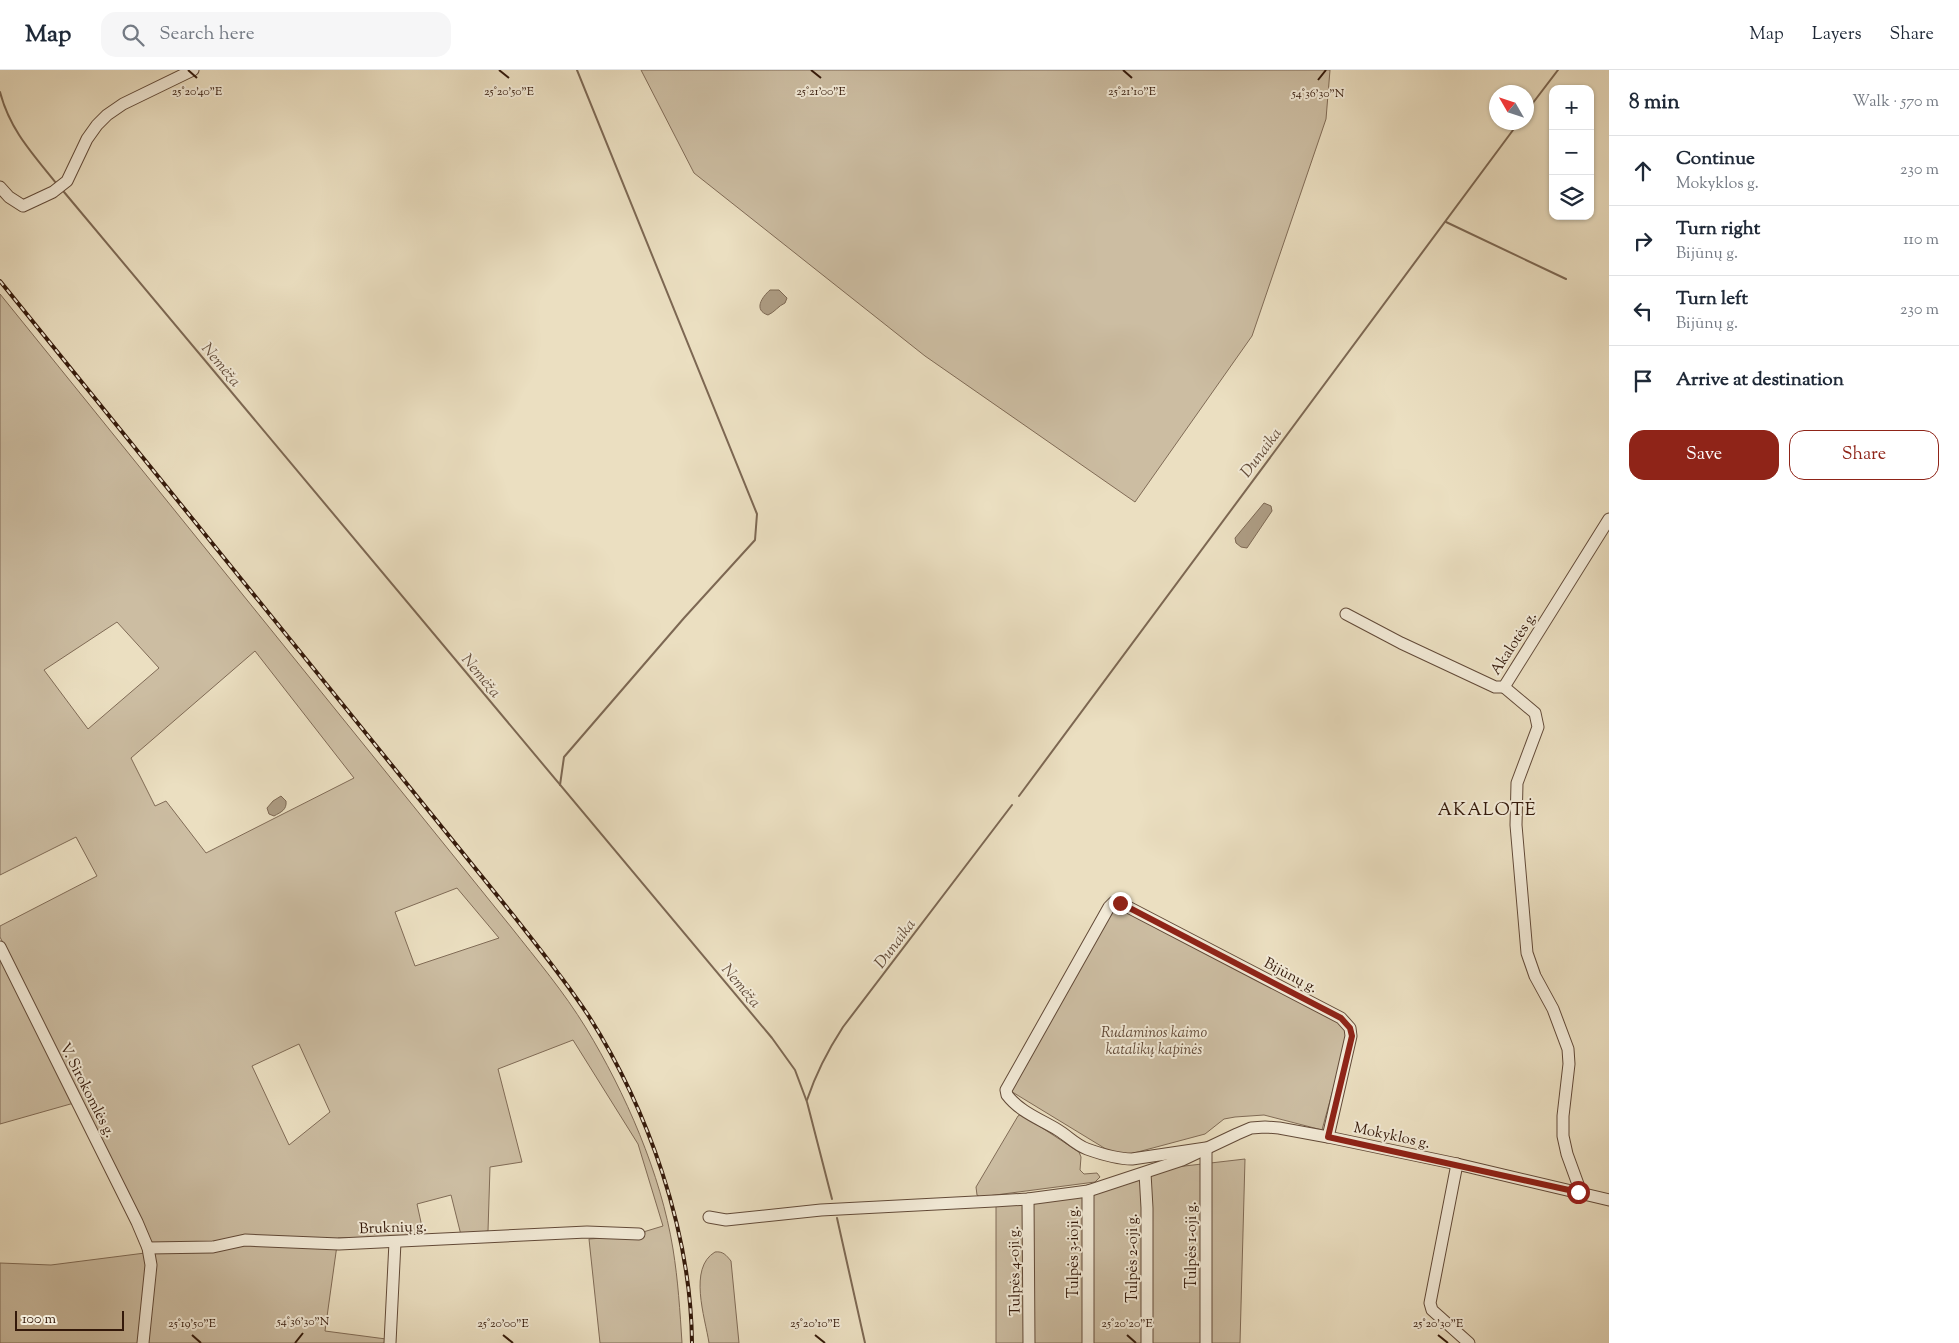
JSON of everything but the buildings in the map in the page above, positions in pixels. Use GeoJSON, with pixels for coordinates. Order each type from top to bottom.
{"type":"FeatureCollection","features":[{"type":"Feature","properties":{"kind":"street"},"geometry":{"type":"LineString","coordinates":[[0,187],[9,197],[22,206],[53,192],[67,181],[87,139],[96,125],[107,115],[123,104],[193,70]]}},
{"type":"Feature","properties":{"kind":"street","name":"Akalotės g."},"geometry":{"type":"LineString","coordinates":[[1346,614],[1410,647],[1495,686],[1504,687],[1609,519]]}},
{"type":"Feature","properties":{"kind":"street"},"geometry":{"type":"LineString","coordinates":[[1504,687],[1534,713],[1538,727],[1517,784],[1516,824],[1530,963],[1553,1009],[1568,1048],[1569,1064],[1562,1116],[1563,1136],[1567,1154],[1579,1187],[1578,1192]]}},
{"type":"Feature","properties":{"kind":"street","name":"Bijūnų g."},"geometry":{"type":"LineString","coordinates":[[1121,1158],[1087,1149],[1076,1143],[1022,1110],[1010,1099],[1006,1090],[1104,914],[1114,902],[1135,910],[1347,1022],[1352,1036],[1328,1137]]}},
{"type":"Feature","properties":{"kind":"street","name":"V. Sirokomlės g."},"geometry":{"type":"LineString","coordinates":[[0,947],[137,1222],[148,1248],[150,1273],[143,1343]]}},
{"type":"Feature","properties":{"kind":"street","name":"Mokyklos g."},"geometry":{"type":"LineString","coordinates":[[709,1217],[726,1220],[821,1210],[1028,1199],[1088,1191],[1182,1160],[1244,1131],[1265,1127],[1328,1137],[1457,1164],[1609,1200]]}},
{"type":"Feature","properties":{"kind":"street"},"geometry":{"type":"LineString","coordinates":[[1120,1180],[1121,1158],[1132,1159],[1206,1148]]}},
{"type":"Feature","properties":{"kind":"street","name":"Tulpės 1-oji g."},"geometry":{"type":"LineString","coordinates":[[1206,1148],[1206,1343]]}},
{"type":"Feature","properties":{"kind":"street"},"geometry":{"type":"LineString","coordinates":[[1457,1164],[1430,1303],[1432,1310],[1469,1343]]}},
{"type":"Feature","properties":{"kind":"street","name":"Tulpės 2-oji g."},"geometry":{"type":"LineString","coordinates":[[1144,1174],[1147,1208],[1147,1343]]}},
{"type":"Feature","properties":{"kind":"street","name":"Tulpės 3-ioji g."},"geometry":{"type":"LineString","coordinates":[[1088,1191],[1088,1343]]}},
{"type":"Feature","properties":{"kind":"street","name":"Tulpės 4-oji g."},"geometry":{"type":"LineString","coordinates":[[1028,1199],[1030,1343]]}},
{"type":"Feature","properties":{"kind":"street","name":"Bruknių g."},"geometry":{"type":"LineString","coordinates":[[148,1248],[213,1247],[245,1240],[339,1244],[587,1232],[639,1234]]}},
{"type":"Feature","properties":{"kind":"street"},"geometry":{"type":"LineString","coordinates":[[390,1343],[395,1242]]}},
{"type":"Feature","properties":{"kind":"green space"},"geometry":{"type":"Polygon","coordinates":[[[641,70],[1330,70],[1326,119],[1252,336],[1135,502],[925,356],[694,173],[641,70]]]}},
{"type":"Feature","properties":{"kind":"green space"},"geometry":{"type":"Polygon","coordinates":[[[0,294],[511,927],[578,1015],[628,1106],[660,1192],[675,1261],[682,1343],[600,1343],[589,1239],[630,1236],[663,1226],[638,1144],[573,1040],[498,1069],[522,1162],[490,1167],[488,1231],[461,1235],[451,1195],[417,1204],[424,1236],[338,1238],[325,1331],[386,1339],[385,1343],[146,1343],[153,1273],[123,1186],[0,937],[0,926],[97,876],[76,837],[0,875],[0,294]],[[117,622],[44,670],[88,729],[159,668],[117,622]],[[255,651],[131,758],[155,806],[166,801],[206,853],[354,778],[255,651]],[[457,888],[395,912],[415,966],[499,938],[457,888]],[[299,1044],[252,1066],[289,1145],[330,1112],[299,1044]]]}},
{"type":"Feature","properties":{"kind":"green space","name":"Rudaminos kaimo katalikų kapinės"},"geometry":{"type":"Polygon","coordinates":[[[1120,906],[1340,1023],[1344,1027],[1347,1038],[1322,1130],[1264,1115],[1235,1117],[1224,1119],[1205,1134],[1119,1157],[1009,1090],[1108,911],[1120,906]]]}},
{"type":"Feature","properties":{"kind":"green space"},"geometry":{"type":"Polygon","coordinates":[[[0,954],[74,1103],[0,1124],[0,954]]]}},
{"type":"Feature","properties":{"kind":"green space"},"geometry":{"type":"Polygon","coordinates":[[[1021,1114],[1079,1152],[1081,1157],[1080,1170],[1084,1174],[1097,1173],[1100,1177],[1095,1182],[980,1197],[977,1195],[976,1187],[1018,1116],[1021,1114]]]}},
{"type":"Feature","properties":{"kind":"green space"},"geometry":{"type":"Polygon","coordinates":[[[1245,1159],[1240,1343],[996,1343],[996,1205],[1176,1167],[1245,1159]]]}},
{"type":"Feature","properties":{"kind":"green space"},"geometry":{"type":"Polygon","coordinates":[[[715,1252],[724,1254],[731,1261],[739,1343],[709,1343],[700,1294],[700,1281],[702,1269],[707,1259],[715,1252]]]}},
{"type":"Feature","properties":{"kind":"green space"},"geometry":{"type":"Polygon","coordinates":[[[145,1253],[146,1272],[139,1343],[0,1343],[0,1263],[51,1265],[145,1253]]]}},
{"type":"Feature","properties":{"kind":"shaded area"},"geometry":{"type":"Polygon","coordinates":[[[770,290],[779,290],[787,298],[785,303],[768,315],[761,310],[760,303],[770,290]]]}},
{"type":"Feature","properties":{"kind":"shaded area"},"geometry":{"type":"Polygon","coordinates":[[[1264,503],[1271,506],[1272,511],[1247,548],[1241,547],[1236,543],[1235,538],[1264,503]]]}},
{"type":"Feature","properties":{"kind":"shaded area"},"geometry":{"type":"Polygon","coordinates":[[[281,796],[286,801],[284,809],[274,816],[269,814],[267,808],[281,796]]]}},
{"type":"Feature","properties":{"kind":"waterway"},"geometry":{"type":"LineString","coordinates":[[560,785],[564,757],[684,618],[755,540],[757,514],[577,70]]}},
{"type":"Feature","properties":{"kind":"waterway","name":"Dunaika"},"geometry":{"type":"LineString","coordinates":[[1534,102],[1558,70]]}},
{"type":"Feature","properties":{"kind":"waterway","name":"Nemėža"},"geometry":{"type":"LineString","coordinates":[[0,92],[4,106],[16,130],[56,183]]}},
{"type":"Feature","properties":{"kind":"waterway","name":"Dunaika"},"geometry":{"type":"LineString","coordinates":[[1019,796],[1513,130]]}},
{"type":"Feature","properties":{"kind":"waterway","name":"Nemėža"},"geometry":{"type":"LineString","coordinates":[[64,192],[772,1038],[795,1070],[807,1102],[832,1199]]}},
{"type":"Feature","properties":{"kind":"waterway"},"geometry":{"type":"LineString","coordinates":[[1446,222],[1566,279]]}},
{"type":"Feature","properties":{"kind":"waterway","name":"Dunaika"},"geometry":{"type":"LineString","coordinates":[[807,1100],[814,1080],[843,1027],[1012,805]]}},
{"type":"Feature","properties":{"kind":"waterway","name":"Nemėža"},"geometry":{"type":"LineString","coordinates":[[837,1218],[865,1343]]}},
{"type":"Feature","properties":{"kind":"railway"},"geometry":{"type":"LineString","coordinates":[[0,281],[513,915],[588,1015],[610,1051],[629,1090],[662,1172],[684,1258],[690,1301],[692,1343]]}},
{"type":"Feature","properties":{"kind":"district","name":"AKALOTĖ"},"geometry":{"type":"Point","coordinates":[1487,809]}},
{"type":"Feature","properties":{"kind":"route"},"geometry":{"type":"LineString","coordinates":[[1120,903],[1347,1022],[1352,1036],[1328,1137],[1578,1192]]}}]}
